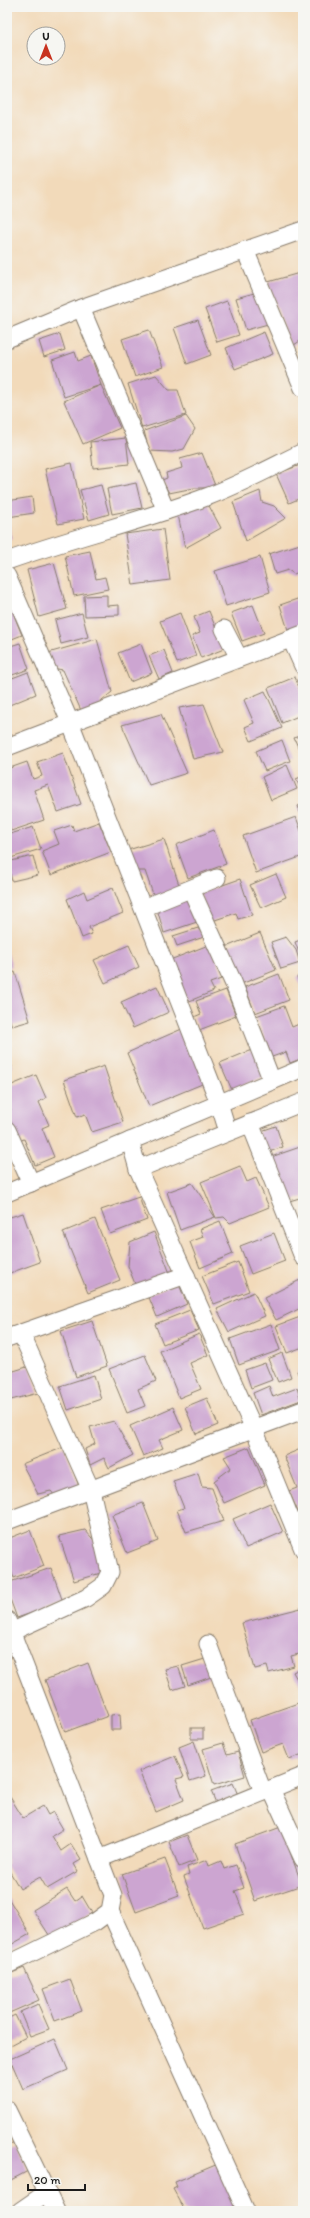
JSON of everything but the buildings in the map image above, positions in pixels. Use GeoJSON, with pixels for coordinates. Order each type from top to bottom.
{"type":"FeatureCollection","features":[{"type":"Feature","properties":{"kind":"street"},"geometry":{"type":"LineString","coordinates":[[7,339],[81,308],[303,230]]}},
{"type":"Feature","properties":{"kind":"street"},"geometry":{"type":"LineString","coordinates":[[245,250],[303,388]]}},
{"type":"Feature","properties":{"kind":"street"},"geometry":{"type":"LineString","coordinates":[[81,308],[166,511]]}},
{"type":"Feature","properties":{"kind":"street"},"geometry":{"type":"LineString","coordinates":[[7,561],[56,543],[166,511],[211,495],[303,452]]}},
{"type":"Feature","properties":{"kind":"street"},"geometry":{"type":"LineString","coordinates":[[7,576],[70,722],[219,1103],[228,1132]]}},
{"type":"Feature","properties":{"kind":"street"},"geometry":{"type":"LineString","coordinates":[[224,629],[239,658]]}},
{"type":"Feature","properties":{"kind":"street"},"geometry":{"type":"LineString","coordinates":[[7,747],[297,636],[303,666]]}},
{"type":"Feature","properties":{"kind":"street"},"geometry":{"type":"LineString","coordinates":[[143,908],[217,878]]}},
{"type":"Feature","properties":{"kind":"street"},"geometry":{"type":"LineString","coordinates":[[191,889],[233,982],[272,1081]]}},
{"type":"Feature","properties":{"kind":"street"},"geometry":{"type":"LineString","coordinates":[[134,1155],[219,1103],[303,1068]]}},
{"type":"Feature","properties":{"kind":"street"},"geometry":{"type":"LineString","coordinates":[[7,1193],[31,1183],[134,1155],[228,1132],[303,1102]]}},
{"type":"Feature","properties":{"kind":"street"},"geometry":{"type":"LineString","coordinates":[[250,1123],[303,1257]]}},
{"type":"Feature","properties":{"kind":"street"},"geometry":{"type":"LineString","coordinates":[[7,1130],[31,1183]]}},
{"type":"Feature","properties":{"kind":"street"},"geometry":{"type":"LineString","coordinates":[[134,1155],[254,1429],[303,1549]]}},
{"type":"Feature","properties":{"kind":"street"},"geometry":{"type":"LineString","coordinates":[[186,1275],[14,1336],[91,1490],[110,1572],[103,1586],[86,1598],[9,1626],[113,1896],[110,1911],[246,2211]]}},
{"type":"Feature","properties":{"kind":"street"},"geometry":{"type":"LineString","coordinates":[[7,1521],[303,1410]]}},
{"type":"Feature","properties":{"kind":"street"},"geometry":{"type":"LineString","coordinates":[[208,1644],[267,1790],[303,1859]]}},
{"type":"Feature","properties":{"kind":"street"},"geometry":{"type":"LineString","coordinates":[[99,1859],[303,1776]]}},
{"type":"Feature","properties":{"kind":"street"},"geometry":{"type":"LineString","coordinates":[[7,1965],[95,1922],[110,1911]]}},
{"type":"Feature","properties":{"kind":"street"},"geometry":{"type":"LineString","coordinates":[[7,2110],[11,2128],[56,2211]]}},
{"type":"Feature","properties":{"kind":"street"},"geometry":{"type":"LineString","coordinates":[[20,2211],[46,2193]]}}]}
